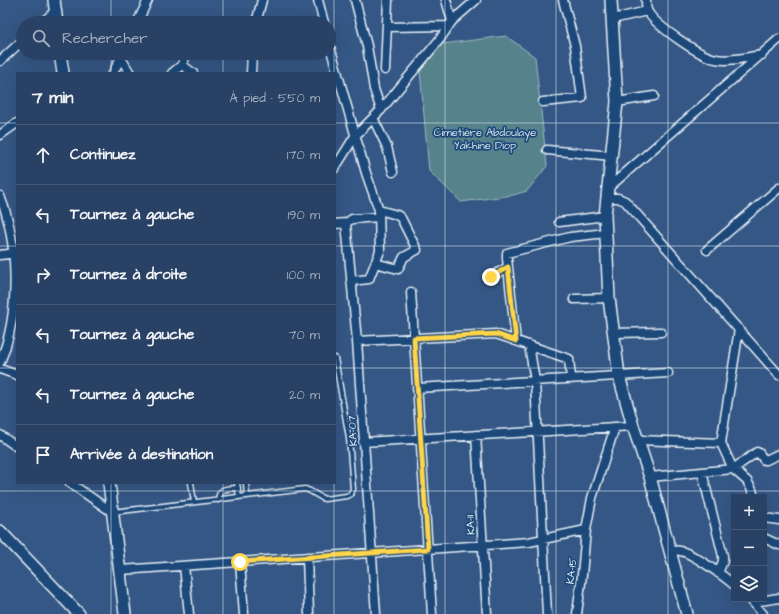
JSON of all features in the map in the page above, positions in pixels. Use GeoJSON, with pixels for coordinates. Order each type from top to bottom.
{"type":"FeatureCollection","features":[{"type":"Feature","properties":{"kind":"street"},"geometry":{"type":"LineString","coordinates":[[140,16],[148,0]]}},
{"type":"Feature","properties":{"kind":"street"},"geometry":{"type":"LineString","coordinates":[[258,16],[262,0]]}},
{"type":"Feature","properties":{"kind":"street"},"geometry":{"type":"LineString","coordinates":[[318,0],[322,16]]}},
{"type":"Feature","properties":{"kind":"street"},"geometry":{"type":"LineString","coordinates":[[355,0],[367,46],[374,89],[381,110]]}},
{"type":"Feature","properties":{"kind":"street"},"geometry":{"type":"LineString","coordinates":[[386,70],[388,0]]}},
{"type":"Feature","properties":{"kind":"street"},"geometry":{"type":"LineString","coordinates":[[446,0],[450,24]]}},
{"type":"Feature","properties":{"kind":"street"},"geometry":{"type":"LineString","coordinates":[[336,166],[355,136],[381,110],[440,39],[450,24],[476,0]]}},
{"type":"Feature","properties":{"kind":"street"},"geometry":{"type":"LineString","coordinates":[[543,102],[582,98],[575,46],[563,0]]}},
{"type":"Feature","properties":{"kind":"street"},"geometry":{"type":"LineString","coordinates":[[611,0],[617,102],[606,216],[609,298],[619,376],[637,440],[650,477],[687,614]]}},
{"type":"Feature","properties":{"kind":"street"},"geometry":{"type":"LineString","coordinates":[[646,0],[647,11],[657,22],[689,46],[706,56],[715,59],[726,59],[762,55]]}},
{"type":"Feature","properties":{"kind":"street"},"geometry":{"type":"LineString","coordinates":[[47,16],[55,3]]}},
{"type":"Feature","properties":{"kind":"street"},"geometry":{"type":"LineString","coordinates":[[55,3],[56,16]]}},
{"type":"Feature","properties":{"kind":"street"},"geometry":{"type":"LineString","coordinates":[[613,19],[647,11]]}},
{"type":"Feature","properties":{"kind":"street"},"geometry":{"type":"LineString","coordinates":[[388,27],[450,24]]}},
{"type":"Feature","properties":{"kind":"street"},"geometry":{"type":"LineString","coordinates":[[607,194],[779,39]]}},
{"type":"Feature","properties":{"kind":"street"},"geometry":{"type":"LineString","coordinates":[[0,61],[16,46]]}},
{"type":"Feature","properties":{"kind":"street"},"geometry":{"type":"LineString","coordinates":[[61,60],[63,72]]}},
{"type":"Feature","properties":{"kind":"street"},"geometry":{"type":"LineString","coordinates":[[114,72],[120,60]]}},
{"type":"Feature","properties":{"kind":"street"},"geometry":{"type":"LineString","coordinates":[[124,60],[130,72]]}},
{"type":"Feature","properties":{"kind":"street"},"geometry":{"type":"LineString","coordinates":[[173,72],[182,65],[184,60]]}},
{"type":"Feature","properties":{"kind":"street"},"geometry":{"type":"LineString","coordinates":[[251,72],[252,60]]}},
{"type":"Feature","properties":{"kind":"street"},"geometry":{"type":"LineString","coordinates":[[334,60],[379,213],[380,251],[370,279],[351,281]]}},
{"type":"Feature","properties":{"kind":"street"},"geometry":{"type":"LineString","coordinates":[[182,65],[192,72]]}},
{"type":"Feature","properties":{"kind":"street"},"geometry":{"type":"LineString","coordinates":[[617,102],[654,96]]}},
{"type":"Feature","properties":{"kind":"street"},"geometry":{"type":"LineString","coordinates":[[373,118],[387,147],[393,172]]}},
{"type":"Feature","properties":{"kind":"street"},"geometry":{"type":"LineString","coordinates":[[0,135],[16,124]]}},
{"type":"Feature","properties":{"kind":"street"},"geometry":{"type":"LineString","coordinates":[[546,150],[612,156]]}},
{"type":"Feature","properties":{"kind":"street"},"geometry":{"type":"LineString","coordinates":[[707,250],[779,188]]}},
{"type":"Feature","properties":{"kind":"street"},"geometry":{"type":"LineString","coordinates":[[607,194],[625,201],[779,375]]}},
{"type":"Feature","properties":{"kind":"street"},"geometry":{"type":"LineString","coordinates":[[0,196],[7,217],[15,253],[13,312],[10,333],[0,362]]}},
{"type":"Feature","properties":{"kind":"street"},"geometry":{"type":"LineString","coordinates":[[336,224],[346,223],[352,219],[379,213],[397,215],[400,218],[417,250],[404,257],[398,269],[375,264]]}},
{"type":"Feature","properties":{"kind":"street"},"geometry":{"type":"LineString","coordinates":[[559,222],[606,216]]}},
{"type":"Feature","properties":{"kind":"street","name":"KA-07"},"geometry":{"type":"LineString","coordinates":[[346,223],[357,341],[363,442],[373,553],[376,614]]}},
{"type":"Feature","properties":{"kind":"street"},"geometry":{"type":"LineString","coordinates":[[516,341],[507,253],[570,237],[606,233]]}},
{"type":"Feature","properties":{"kind":"street"},"geometry":{"type":"LineString","coordinates":[[0,254],[15,253]]}},
{"type":"Feature","properties":{"kind":"street"},"geometry":{"type":"LineString","coordinates":[[491,277],[508,267]]}},
{"type":"Feature","properties":{"kind":"street"},"geometry":{"type":"LineString","coordinates":[[411,292],[432,614]]}},
{"type":"Feature","properties":{"kind":"street"},"geometry":{"type":"LineString","coordinates":[[574,299],[609,298]]}},
{"type":"Feature","properties":{"kind":"street"},"geometry":{"type":"LineString","coordinates":[[739,329],[722,443],[733,469],[747,481],[753,494]]}},
{"type":"Feature","properties":{"kind":"street"},"geometry":{"type":"LineString","coordinates":[[614,333],[661,332]]}},
{"type":"Feature","properties":{"kind":"street"},"geometry":{"type":"LineString","coordinates":[[357,341],[496,334],[569,359],[571,378]]}},
{"type":"Feature","properties":{"kind":"street"},"geometry":{"type":"LineString","coordinates":[[529,345],[535,381],[547,614]]}},
{"type":"Feature","properties":{"kind":"street"},"geometry":{"type":"LineString","coordinates":[[0,369],[16,375]]}},
{"type":"Feature","properties":{"kind":"street"},"geometry":{"type":"LineString","coordinates":[[417,388],[668,373]]}},
{"type":"Feature","properties":{"kind":"street"},"geometry":{"type":"LineString","coordinates":[[363,442],[633,426]]}},
{"type":"Feature","properties":{"kind":"street","name":"KA-15"},"geometry":{"type":"LineString","coordinates":[[577,614],[586,530],[592,498],[615,427]]}},
{"type":"Feature","properties":{"kind":"street"},"geometry":{"type":"LineString","coordinates":[[0,435],[16,446]]}},
{"type":"Feature","properties":{"kind":"street","name":"KA-11"},"geometry":{"type":"LineString","coordinates":[[476,435],[487,614]]}},
{"type":"Feature","properties":{"kind":"street"},"geometry":{"type":"LineString","coordinates":[[637,440],[722,443]]}},
{"type":"Feature","properties":{"kind":"street"},"geometry":{"type":"LineString","coordinates":[[650,477],[733,469],[757,452],[764,460],[779,454]]}},
{"type":"Feature","properties":{"kind":"street"},"geometry":{"type":"LineString","coordinates":[[702,472],[723,556],[723,561],[718,573]]}},
{"type":"Feature","properties":{"kind":"street"},"geometry":{"type":"LineString","coordinates":[[71,484],[112,512]]}},
{"type":"Feature","properties":{"kind":"street"},"geometry":{"type":"LineString","coordinates":[[109,484],[126,614]]}},
{"type":"Feature","properties":{"kind":"street"},"geometry":{"type":"LineString","coordinates":[[767,518],[779,520]]}},
{"type":"Feature","properties":{"kind":"street"},"geometry":{"type":"LineString","coordinates":[[121,570],[529,542],[586,530]]}},
{"type":"Feature","properties":{"kind":"street"},"geometry":{"type":"LineString","coordinates":[[0,531],[79,614]]}},
{"type":"Feature","properties":{"kind":"street"},"geometry":{"type":"LineString","coordinates":[[767,539],[779,545]]}},
{"type":"Feature","properties":{"kind":"street"},"geometry":{"type":"LineString","coordinates":[[670,552],[681,551],[718,573],[731,583]]}},
{"type":"Feature","properties":{"kind":"street"},"geometry":{"type":"LineString","coordinates":[[307,558],[309,614]]}},
{"type":"Feature","properties":{"kind":"street"},"geometry":{"type":"LineString","coordinates":[[240,562],[244,614]]}},
{"type":"Feature","properties":{"kind":"street"},"geometry":{"type":"LineString","coordinates":[[184,566],[188,614]]}},
{"type":"Feature","properties":{"kind":"street"},"geometry":{"type":"LineString","coordinates":[[767,599],[779,598]]}},
{"type":"Feature","properties":{"kind":"street"},"geometry":{"type":"LineString","coordinates":[[753,602],[763,614]]}},
{"type":"Feature","properties":{"kind":"lane"},"geometry":{"type":"LineString","coordinates":[[112,512],[305,489],[310,490],[324,499],[347,496],[351,494],[353,489],[349,438],[336,364]]}},
{"type":"Feature","properties":{"kind":"lane"},"geometry":{"type":"LineString","coordinates":[[191,484],[194,502]]}},
{"type":"Feature","properties":{"kind":"lane"},"geometry":{"type":"LineString","coordinates":[[246,484],[247,496]]}},
{"type":"Feature","properties":{"kind":"lane"},"geometry":{"type":"LineString","coordinates":[[218,500],[219,494],[223,489],[238,485],[239,497]]}},
{"type":"Feature","properties":{"kind":"green space","name":"Cimetière Abdoulaye Yakhine Diop"},"geometry":{"type":"Polygon","coordinates":[[[506,36],[535,57],[547,166],[527,191],[513,195],[461,202],[429,171],[420,71],[442,44],[506,36]]]}},
{"type":"Feature","properties":{"kind":"route"},"geometry":{"type":"LineString","coordinates":[[240,562],[428,549],[414,338],[496,334],[516,341],[508,267],[491,277]]}}]}
